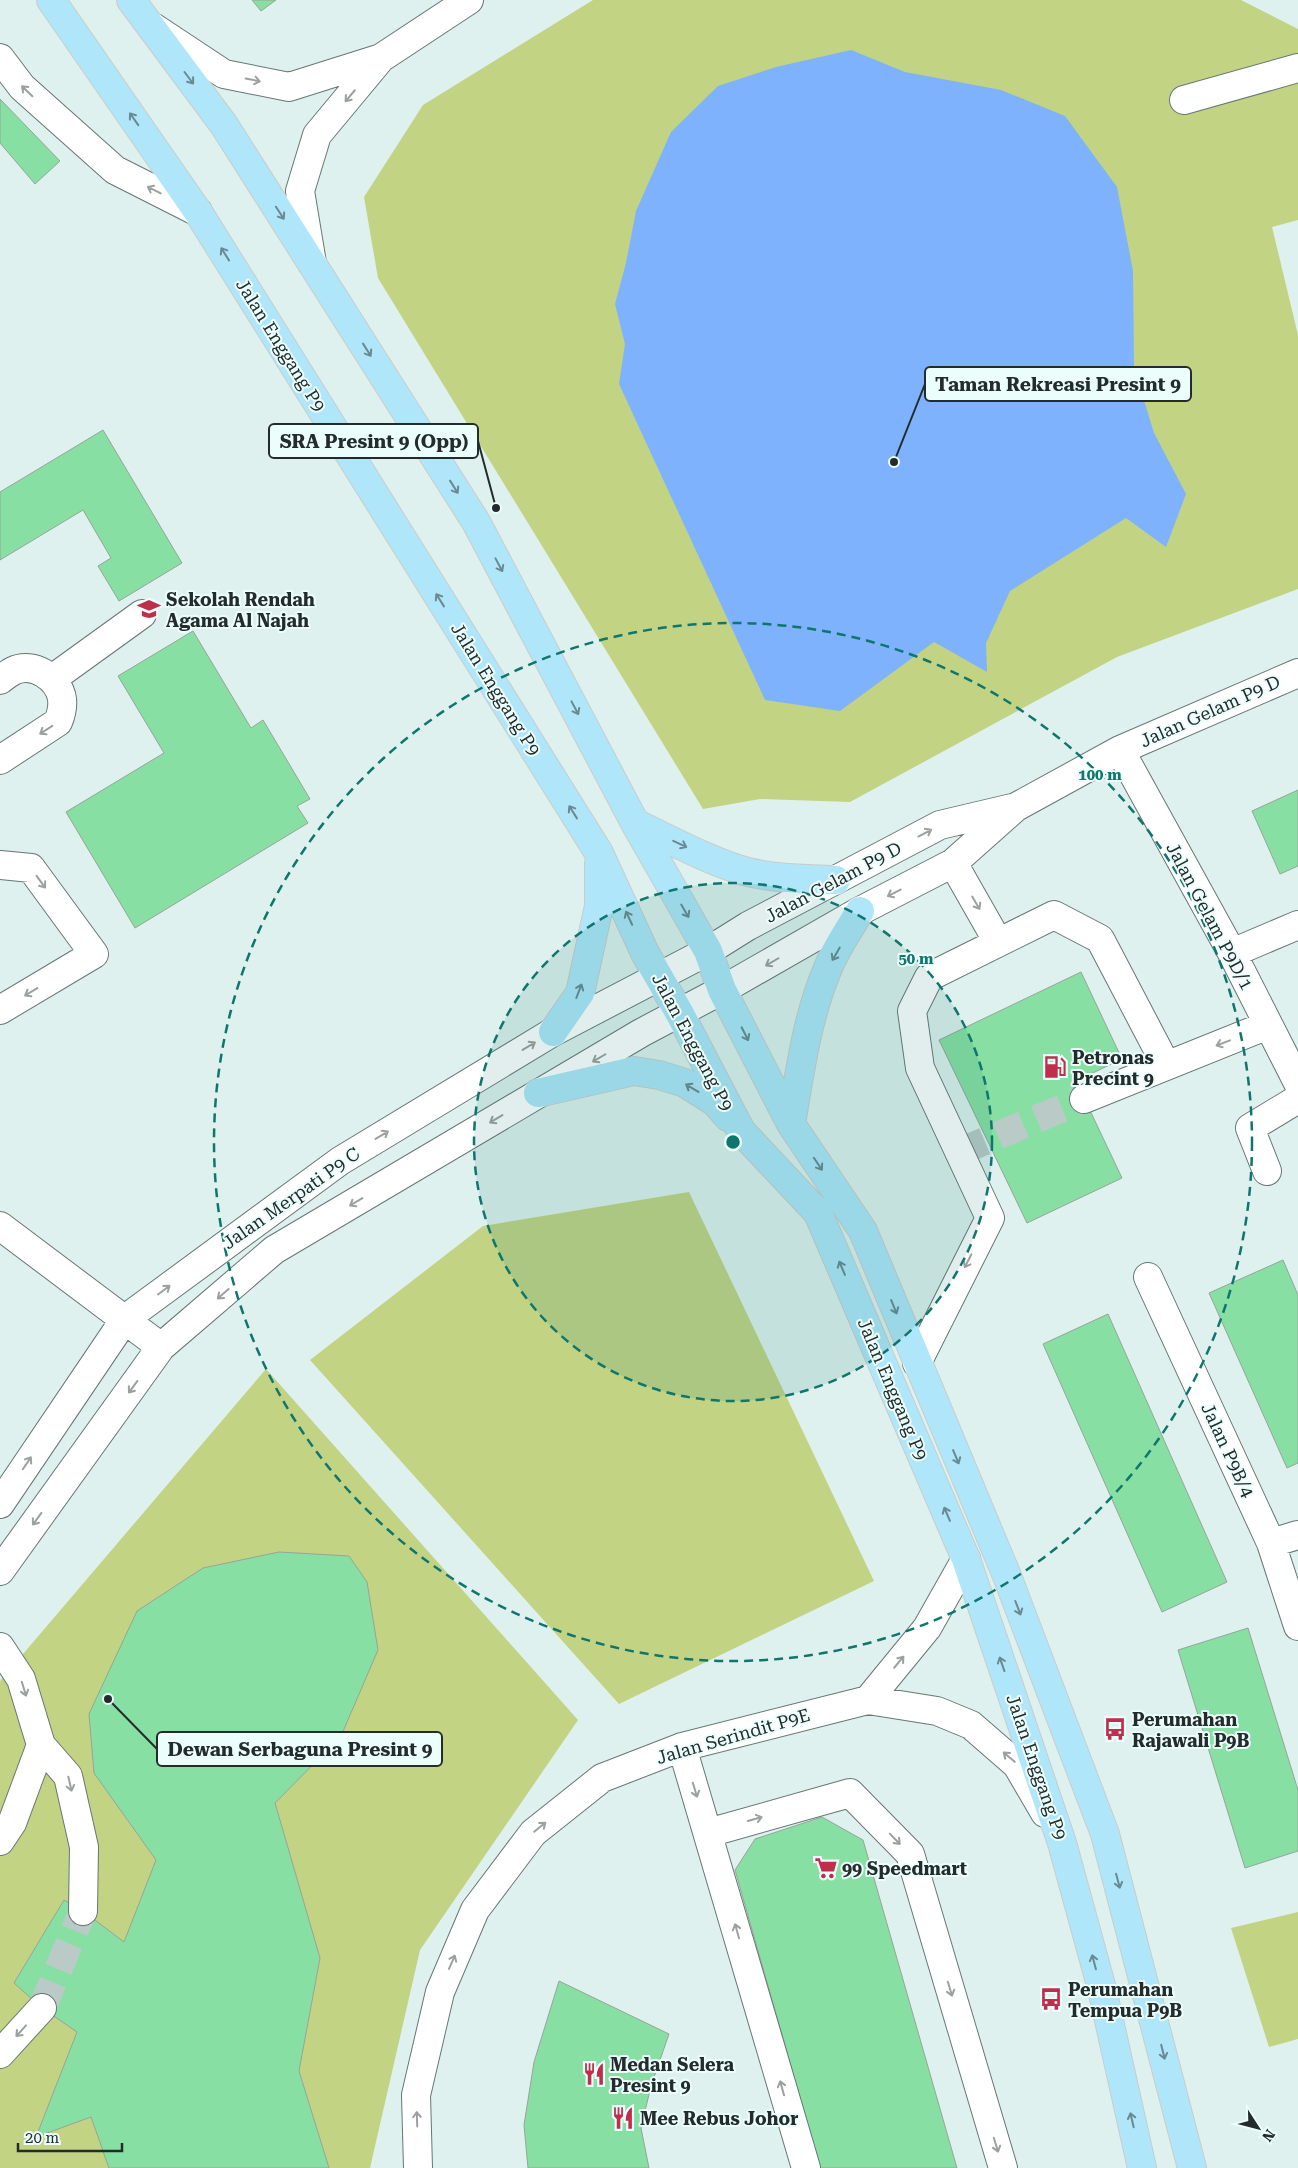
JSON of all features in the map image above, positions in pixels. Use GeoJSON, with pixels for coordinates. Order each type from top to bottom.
{"type":"FeatureCollection","features":[{"type":"Feature","properties":{"kind":"main road","name":"Jalan Enggang P9"},"geometry":{"type":"LineString","coordinates":[[51,0],[198,212],[599,853],[658,977],[680,1014],[741,1131],[818,1213],[966,1559],[1062,1842],[1102,1990],[1142,2168]]}},
{"type":"Feature","properties":{"kind":"main road","name":"Jalan Enggang P9"},"geometry":{"type":"LineString","coordinates":[[131,0],[224,125],[476,522],[636,823],[708,951],[722,990],[791,1124],[863,1231],[1007,1576],[1105,1834],[1192,2168]]}},
{"type":"Feature","properties":{"kind":"main road"},"geometry":{"type":"LineString","coordinates":[[636,823],[718,861],[745,871],[799,879],[836,880]]}},
{"type":"Feature","properties":{"kind":"main road"},"geometry":{"type":"LineString","coordinates":[[554,1032],[580,993],[599,906],[599,853]]}},
{"type":"Feature","properties":{"kind":"main road"},"geometry":{"type":"LineString","coordinates":[[791,1124],[806,1039],[815,1006],[828,967],[860,911]]}},
{"type":"Feature","properties":{"kind":"main road"},"geometry":{"type":"LineString","coordinates":[[538,1094],[634,1071],[659,1075],[685,1083],[715,1102],[741,1131]]}},
{"type":"Feature","properties":{"kind":"street"},"geometry":{"type":"LineString","coordinates":[[150,25],[224,74],[289,87],[381,58],[469,0]]}},
{"type":"Feature","properties":{"kind":"street"},"geometry":{"type":"LineString","coordinates":[[0,58],[22,87],[115,170],[198,212]]}},
{"type":"Feature","properties":{"kind":"street"},"geometry":{"type":"LineString","coordinates":[[312,263],[300,191],[317,135],[381,58]]}},
{"type":"Feature","properties":{"kind":"street"},"geometry":{"type":"LineString","coordinates":[[1184,100],[1298,68]]}},
{"type":"Feature","properties":{"kind":"street"},"geometry":{"type":"LineString","coordinates":[[52,679],[142,614]]}},
{"type":"Feature","properties":{"kind":"street"},"geometry":{"type":"LineString","coordinates":[[0,680],[14,670],[28,668],[41,671],[52,679],[59,689],[62,700],[62,711],[58,722],[0,760]]}},
{"type":"Feature","properties":{"kind":"street","name":"Jalan Gelam P9 D"},"geometry":{"type":"LineString","coordinates":[[722,990],[860,911],[953,863],[1016,808],[1120,750],[1298,673]]}},
{"type":"Feature","properties":{"kind":"street","name":"Jalan Gelam P9D/1"},"geometry":{"type":"LineString","coordinates":[[1120,750],[1232,953],[1298,1083]]}},
{"type":"Feature","properties":{"kind":"street","name":"Jalan Gelam P9 D"},"geometry":{"type":"LineString","coordinates":[[658,977],[708,951],[748,926],[940,825],[1016,808]]}},
{"type":"Feature","properties":{"kind":"street"},"geometry":{"type":"LineString","coordinates":[[953,863],[998,942]]}},
{"type":"Feature","properties":{"kind":"street"},"geometry":{"type":"LineString","coordinates":[[0,865],[31,868],[94,954],[0,1010]]}},
{"type":"Feature","properties":{"kind":"street"},"geometry":{"type":"LineString","coordinates":[[917,1363],[990,1218],[920,1068],[912,1011],[929,977],[1054,915],[1100,939],[1166,1065]]}},
{"type":"Feature","properties":{"kind":"street"},"geometry":{"type":"LineString","coordinates":[[1232,953],[1298,925]]}},
{"type":"Feature","properties":{"kind":"street","name":"Jalan Merpati P9 C"},"geometry":{"type":"LineString","coordinates":[[0,1504],[125,1319],[340,1161],[554,1032],[658,977]]}},
{"type":"Feature","properties":{"kind":"street"},"geometry":{"type":"LineString","coordinates":[[680,1014],[722,990]]}},
{"type":"Feature","properties":{"kind":"street","name":"Jalan Merpati P9 C"},"geometry":{"type":"LineString","coordinates":[[0,1571],[161,1347],[274,1250],[641,1033],[680,1014]]}},
{"type":"Feature","properties":{"kind":"street"},"geometry":{"type":"LineString","coordinates":[[1084,1099],[1268,1025]]}},
{"type":"Feature","properties":{"kind":"street"},"geometry":{"type":"LineString","coordinates":[[1267,1171],[1250,1128],[1298,1099]]}},
{"type":"Feature","properties":{"kind":"street"},"geometry":{"type":"LineString","coordinates":[[0,1226],[161,1347]]}},
{"type":"Feature","properties":{"kind":"street","name":"Jalan P9B/4"},"geometry":{"type":"LineString","coordinates":[[1148,1277],[1270,1542],[1298,1626]]}},
{"type":"Feature","properties":{"kind":"street"},"geometry":{"type":"LineString","coordinates":[[1270,1542],[1298,1536]]}},
{"type":"Feature","properties":{"kind":"street"},"geometry":{"type":"LineString","coordinates":[[868,1700],[927,1628],[966,1559]]}},
{"type":"Feature","properties":{"kind":"street"},"geometry":{"type":"LineString","coordinates":[[0,1647],[21,1679],[42,1745],[68,1776],[84,1847],[83,1911]]}},
{"type":"Feature","properties":{"kind":"street","name":"Jalan Serindit P9E"},"geometry":{"type":"LineString","coordinates":[[418,2168],[416,2094],[440,1992],[475,1910],[533,1833],[602,1778],[682,1747],[868,1700],[937,1711],[970,1725],[1018,1765],[1062,1842]]}},
{"type":"Feature","properties":{"kind":"street"},"geometry":{"type":"LineString","coordinates":[[0,1841],[12,1823],[42,1745]]}},
{"type":"Feature","properties":{"kind":"street"},"geometry":{"type":"LineString","coordinates":[[682,1747],[806,2168]]}},
{"type":"Feature","properties":{"kind":"street"},"geometry":{"type":"LineString","coordinates":[[708,1832],[850,1793],[910,1854],[1003,2168]]}},
{"type":"Feature","properties":{"kind":"street"},"geometry":{"type":"LineString","coordinates":[[0,2054],[42,2008]]}},
{"type":"Feature","properties":{"kind":"green space"},"geometry":{"type":"Polygon","coordinates":[[[593,0],[1241,0],[1298,29],[1298,220],[1272,227],[1298,335],[1298,589],[1117,657],[850,802],[760,799],[703,809],[378,278],[364,197],[423,105],[593,0]]]}},
{"type":"Feature","properties":{"kind":"green space"},"geometry":{"type":"Polygon","coordinates":[[[689,1192],[874,1581],[619,1704],[310,1360],[483,1226],[689,1192]]]}},
{"type":"Feature","properties":{"kind":"green space"},"geometry":{"type":"Polygon","coordinates":[[[266,1369],[578,1720],[420,1950],[370,2168],[0,2168],[0,1681],[266,1369]]]}},
{"type":"Feature","properties":{"kind":"green space"},"geometry":{"type":"Polygon","coordinates":[[[1298,1912],[1298,2039],[1269,2047],[1231,1928],[1298,1912]]]}},
{"type":"Feature","properties":{"kind":"water"},"geometry":{"type":"Polygon","coordinates":[[[851,50],[905,72],[1001,90],[1065,116],[1117,187],[1133,271],[1134,368],[1154,433],[1186,494],[1166,547],[1126,518],[1010,591],[986,643],[987,672],[934,642],[840,711],[765,700],[619,384],[625,344],[615,304],[626,263],[636,211],[671,132],[718,86],[776,67],[851,50]]]}},
{"type":"Feature","properties":{"kind":"building"},"geometry":{"type":"Polygon","coordinates":[[[252,0],[276,0],[261,11],[252,0]]]}},
{"type":"Feature","properties":{"kind":"building"},"geometry":{"type":"Polygon","coordinates":[[[0,99],[60,161],[35,184],[0,143],[0,99]]]}},
{"type":"Feature","properties":{"kind":"building"},"geometry":{"type":"Polygon","coordinates":[[[103,430],[182,563],[119,601],[98,566],[111,558],[83,510],[0,560],[0,492],[103,430]]]}},
{"type":"Feature","properties":{"kind":"building"},"geometry":{"type":"Polygon","coordinates":[[[193,631],[251,728],[263,720],[310,799],[297,806],[308,823],[135,928],[66,812],[164,753],[118,676],[193,631]]]}},
{"type":"Feature","properties":{"kind":"building"},"geometry":{"type":"Polygon","coordinates":[[[1298,790],[1298,866],[1280,874],[1252,811],[1298,790]]]}},
{"type":"Feature","properties":{"kind":"building"},"geometry":{"type":"Polygon","coordinates":[[[1081,972],[1122,1059],[1076,1081],[1122,1178],[1027,1223],[939,1040],[1081,972]]]}},
{"type":"Feature","properties":{"kind":"building"},"geometry":{"type":"Polygon","coordinates":[[[1283,1260],[1298,1295],[1298,1463],[1287,1468],[1209,1293],[1283,1260]]]}},
{"type":"Feature","properties":{"kind":"building"},"geometry":{"type":"Polygon","coordinates":[[[1108,1314],[1227,1582],[1162,1612],[1043,1344],[1108,1314]]]}},
{"type":"Feature","properties":{"kind":"building"},"geometry":{"type":"Polygon","coordinates":[[[279,1552],[349,1556],[367,1582],[378,1650],[341,1736],[275,1803],[320,1958],[299,2071],[329,2168],[109,2168],[91,2117],[36,2137],[77,2032],[42,2008],[14,1983],[64,1900],[83,1911],[124,1942],[156,1860],[94,1773],[89,1714],[137,1611],[203,1568],[279,1552]]]}},
{"type":"Feature","properties":{"kind":"building"},"geometry":{"type":"Polygon","coordinates":[[[1248,1628],[1298,1790],[1298,1851],[1245,1868],[1178,1650],[1248,1628]]]}},
{"type":"Feature","properties":{"kind":"building"},"geometry":{"type":"Polygon","coordinates":[[[822,1817],[863,1840],[957,2168],[820,2168],[735,1870],[755,1839],[822,1817]]]}},
{"type":"Feature","properties":{"kind":"building","name":"Medan Selera Presint 9"},"geometry":{"type":"Polygon","coordinates":[[[559,1981],[669,2034],[651,2086],[641,2128],[649,2168],[528,2168],[524,2125],[534,2062],[559,1981]]]}},
{"type":"Feature","properties":{"kind":"tunnel"},"geometry":{"type":"LineString","coordinates":[[959,1152],[1084,1099]]}},
{"type":"Feature","properties":{"kind":"tunnel"},"geometry":{"type":"LineString","coordinates":[[42,2008],[83,1911]]}},
{"type":"Feature","properties":{"kind":"place","name":"Taman Rekreasi Presint 9"},"geometry":{"type":"Point","coordinates":[894,462]}},
{"type":"Feature","properties":{"kind":"place","name":"SRA Presint 9 (Opp)"},"geometry":{"type":"Point","coordinates":[496,508]}},
{"type":"Feature","properties":{"kind":"place","name":"Sekolah Rendah Agama Al Najah"},"geometry":{"type":"Point","coordinates":[149,609]}},
{"type":"Feature","properties":{"kind":"place","name":"Petronas Precint 9"},"geometry":{"type":"Point","coordinates":[1055,1067]}},
{"type":"Feature","properties":{"kind":"place","name":"Dewan Serbaguna Presint 9"},"geometry":{"type":"Point","coordinates":[108,1699]}},
{"type":"Feature","properties":{"kind":"place","name":"Perumahan Rajawali P9B"},"geometry":{"type":"Point","coordinates":[1115,1729]}},
{"type":"Feature","properties":{"kind":"place","name":"99 Speedmart"},"geometry":{"type":"Point","coordinates":[826,1868]}},
{"type":"Feature","properties":{"kind":"place","name":"Perumahan Tempua P9B"},"geometry":{"type":"Point","coordinates":[1051,1999]}},
{"type":"Feature","properties":{"kind":"place","name":"Medan Selera Presint 9"},"geometry":{"type":"Point","coordinates":[594,2074]}},
{"type":"Feature","properties":{"kind":"place","name":"Mee Rebus Johor"},"geometry":{"type":"Point","coordinates":[623,2118]}}]}
